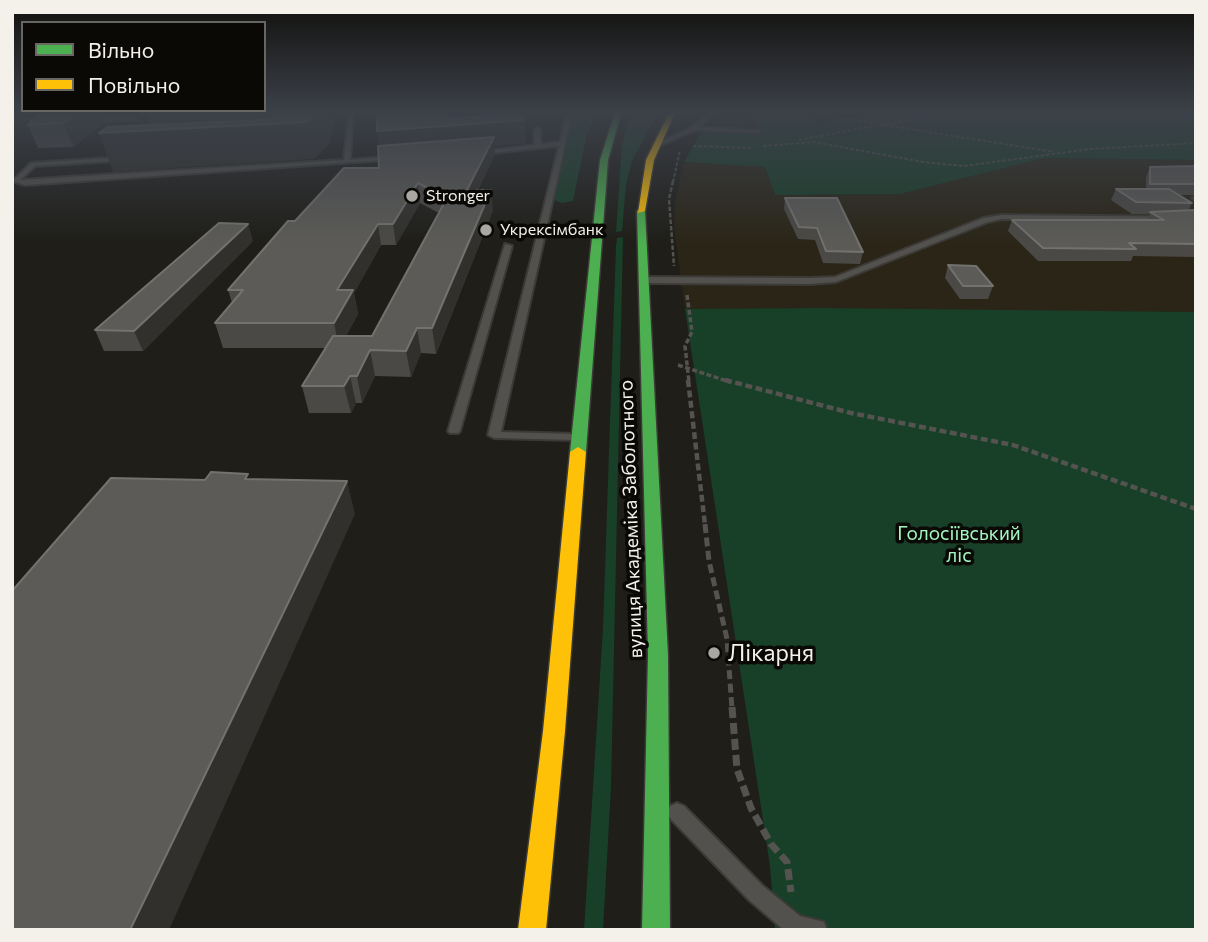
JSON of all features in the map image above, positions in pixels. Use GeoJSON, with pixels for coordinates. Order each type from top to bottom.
{"type":"FeatureCollection","features":[{"type":"Feature","properties":{"kind":"highway"},"geometry":{"type":"LineString","coordinates":[[533,930],[580,437],[593,268],[606,157]]}},
{"type":"Feature","properties":{"kind":"highway","name":"вулиця Академіка Заболотного"},"geometry":{"type":"LineString","coordinates":[[652,157],[643,189],[643,280],[658,656],[656,930]]}},
{"type":"Feature","properties":{"kind":"lane"},"geometry":{"type":"LineString","coordinates":[[110,160],[113,157]]}},
{"type":"Feature","properties":{"kind":"lane"},"geometry":{"type":"LineString","coordinates":[[347,157],[347,162]]}},
{"type":"Feature","properties":{"kind":"lane"},"geometry":{"type":"LineString","coordinates":[[559,157],[494,435],[580,437]]}},
{"type":"Feature","properties":{"kind":"lane"},"geometry":{"type":"LineString","coordinates":[[33,164],[16,178],[17,182],[400,158]]}},
{"type":"Feature","properties":{"kind":"lane"},"geometry":{"type":"LineString","coordinates":[[23,164],[121,159]]}},
{"type":"Feature","properties":{"kind":"lane"},"geometry":{"type":"LineString","coordinates":[[643,280],[836,279],[986,220],[1002,217],[1196,219]]}},
{"type":"Feature","properties":{"kind":"lane"},"geometry":{"type":"LineString","coordinates":[[454,431],[508,246]]}},
{"type":"Feature","properties":{"kind":"lane"},"geometry":{"type":"LineString","coordinates":[[659,786],[684,822],[792,928],[816,930]]}},
{"type":"Feature","properties":{"kind":"path"},"geometry":{"type":"LineString","coordinates":[[679,157],[668,215],[675,276],[685,286],[692,332],[685,346],[687,368],[709,561],[727,639],[737,769],[751,808],[771,844],[787,862],[792,928]]}},
{"type":"Feature","properties":{"kind":"path"},"geometry":{"type":"LineString","coordinates":[[898,157],[964,166],[1032,157]]}},
{"type":"Feature","properties":{"kind":"path"},"geometry":{"type":"LineString","coordinates":[[678,365],[751,389],[851,413],[1013,445],[1196,509]]}},
{"type":"Feature","properties":{"kind":"shaded area"},"geometry":{"type":"Polygon","coordinates":[[[1045,158],[1196,160],[1196,312],[685,309],[674,228],[675,203],[684,162],[765,167],[775,195],[900,194],[1045,158]]]}},
{"type":"Feature","properties":{"kind":"green space"},"geometry":{"type":"Polygon","coordinates":[[[564,157],[582,157],[573,201],[562,203],[554,200],[564,157]]]}},
{"type":"Feature","properties":{"kind":"green space"},"geometry":{"type":"Polygon","coordinates":[[[621,157],[634,157],[626,184],[622,231],[616,232],[621,157]]]}},
{"type":"Feature","properties":{"kind":"green space"},"geometry":{"type":"Polygon","coordinates":[[[687,157],[1196,157],[1196,160],[1045,158],[900,194],[775,195],[765,167],[684,162],[687,157]]]}},
{"type":"Feature","properties":{"kind":"green space"},"geometry":{"type":"Polygon","coordinates":[[[623,237],[611,787],[603,930],[584,930],[603,628],[616,246],[617,238],[623,237]]]}},
{"type":"Feature","properties":{"kind":"green space","name":"Голосіївський ліс"},"geometry":{"type":"Polygon","coordinates":[[[685,309],[1196,312],[1196,930],[775,930],[770,866],[685,309]]]}},
{"type":"Feature","properties":{"kind":"building"},"geometry":{"type":"Polygon","coordinates":[[[378,157],[484,157],[467,190],[491,190],[432,328],[417,328],[406,351],[370,350],[357,376],[350,376],[344,386],[302,386],[333,336],[372,336],[447,198],[418,183],[393,224],[378,224],[337,290],[353,290],[334,323],[215,323],[243,290],[228,290],[288,221],[295,221],[344,168],[379,168],[378,157]]]}},
{"type":"Feature","properties":{"kind":"building"},"geometry":{"type":"Polygon","coordinates":[[[1196,166],[1196,184],[1150,184],[1150,167],[1196,166]]]}},
{"type":"Feature","properties":{"kind":"building"},"geometry":{"type":"Polygon","coordinates":[[[1116,189],[1169,189],[1192,203],[1136,202],[1116,189]]]}},
{"type":"Feature","properties":{"kind":"building"},"geometry":{"type":"Polygon","coordinates":[[[785,198],[837,198],[863,252],[826,251],[817,228],[799,227],[785,198]]]}},
{"type":"Feature","properties":{"kind":"building"},"geometry":{"type":"Polygon","coordinates":[[[1196,210],[1196,244],[1129,243],[1136,249],[1043,248],[1012,220],[1164,220],[1150,212],[1196,210]]]}},
{"type":"Feature","properties":{"kind":"building"},"geometry":{"type":"Polygon","coordinates":[[[219,223],[248,224],[134,331],[95,330],[219,223]]]}},
{"type":"Feature","properties":{"kind":"building"},"geometry":{"type":"Polygon","coordinates":[[[948,265],[976,266],[993,286],[963,286],[948,265]]]}},
{"type":"Feature","properties":{"kind":"building"},"geometry":{"type":"Polygon","coordinates":[[[211,472],[248,474],[245,479],[347,481],[130,930],[12,930],[12,591],[111,478],[205,480],[211,472]]]}},
{"type":"Feature","properties":{"kind":"traffic: fast"},"geometry":{"type":"LineString","coordinates":[[578,452],[605,157]]}},
{"type":"Feature","properties":{"kind":"traffic: fast"},"geometry":{"type":"LineString","coordinates":[[641,211],[658,655],[656,930]]}},
{"type":"Feature","properties":{"kind":"traffic: slow"},"geometry":{"type":"LineString","coordinates":[[641,211],[651,157]]}},
{"type":"Feature","properties":{"kind":"traffic: slow"},"geometry":{"type":"LineString","coordinates":[[532,930],[554,731],[578,452]]}},
{"type":"Feature","properties":{"kind":"place","name":"Stronger"},"geometry":{"type":"Point","coordinates":[412,196]}},
{"type":"Feature","properties":{"kind":"place","name":"Укрексімбанк"},"geometry":{"type":"Point","coordinates":[486,230]}},
{"type":"Feature","properties":{"kind":"place","name":"Лікарня"},"geometry":{"type":"Point","coordinates":[714,653]}}]}
